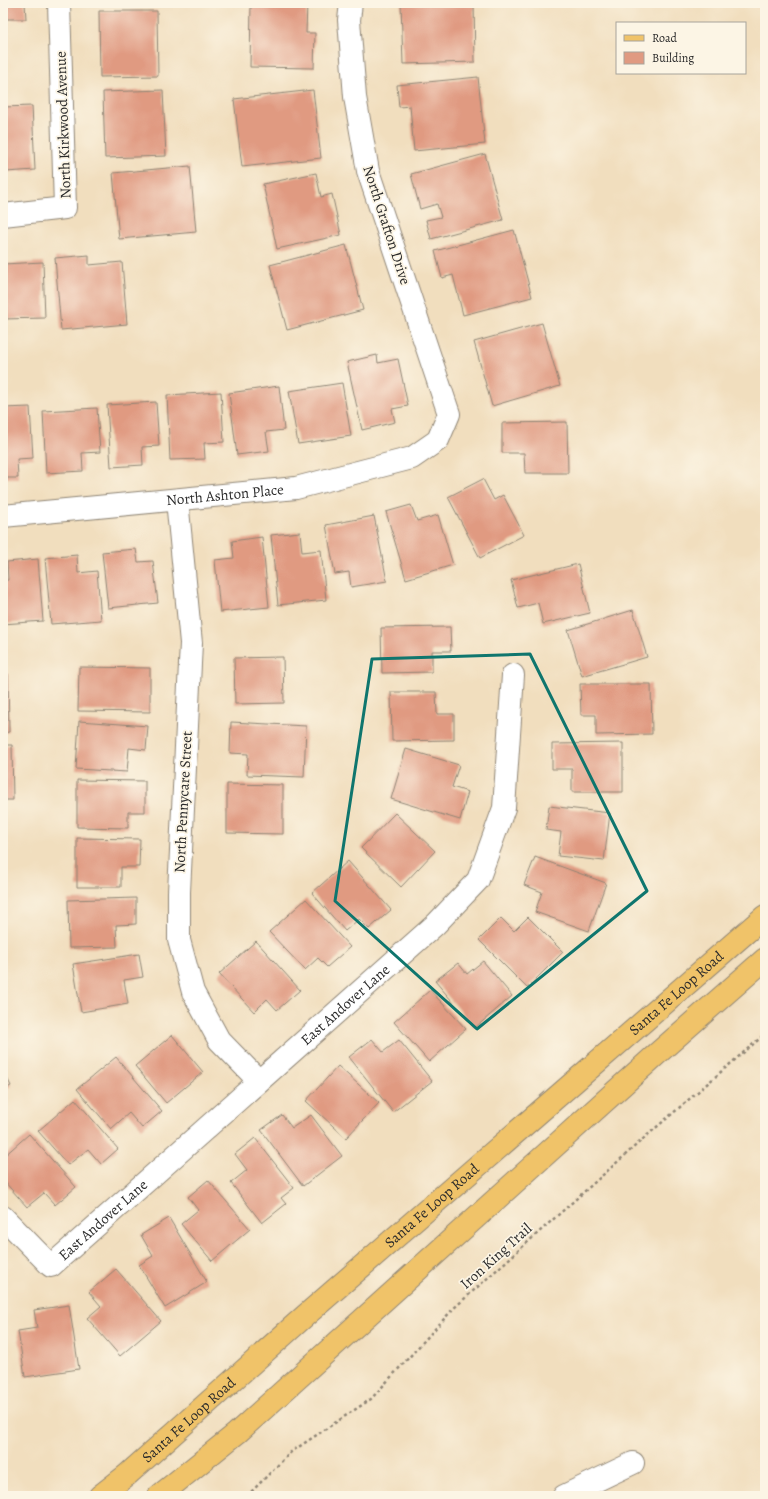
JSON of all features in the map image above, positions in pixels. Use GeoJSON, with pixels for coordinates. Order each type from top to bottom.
{"type":"FeatureCollection","features":[{"type":"Feature","properties":{"kind":"main road","name":"Santa Fe Loop Road"},"geometry":{"type":"LineString","coordinates":[[100,1496],[127,1475],[306,1315],[765,916]]}},
{"type":"Feature","properties":{"kind":"main road"},"geometry":{"type":"LineString","coordinates":[[160,1496],[237,1433],[658,1053],[765,959]]}},
{"type":"Feature","properties":{"kind":"street","name":"North Kirkwood Avenue"},"geometry":{"type":"LineString","coordinates":[[3,215],[66,208],[59,3]]}},
{"type":"Feature","properties":{"kind":"street","name":"North Grafton Drive"},"geometry":{"type":"LineString","coordinates":[[351,3],[349,20],[355,97],[368,171],[449,414],[438,440]]}},
{"type":"Feature","properties":{"kind":"street","name":"North Ashton Place"},"geometry":{"type":"LineString","coordinates":[[3,516],[296,488],[412,458],[438,440]]}},
{"type":"Feature","properties":{"kind":"street","name":"North Pennycare Street"},"geometry":{"type":"LineString","coordinates":[[177,500],[191,644],[179,892],[179,940],[193,992],[219,1040],[259,1081]]}},
{"type":"Feature","properties":{"kind":"street","name":"East Andover Lane"},"geometry":{"type":"LineString","coordinates":[[3,1217],[51,1266],[436,924],[478,880],[504,808],[512,675]]}},
{"type":"Feature","properties":{"kind":"street"},"geometry":{"type":"LineString","coordinates":[[564,1496],[632,1463]]}},
{"type":"Feature","properties":{"kind":"path","name":"Iron King Trail"},"geometry":{"type":"LineString","coordinates":[[247,1496],[292,1452],[371,1398],[454,1308],[651,1132],[765,1034]]}},
{"type":"Feature","properties":{"kind":"highlighted area"},"geometry":{"type":"Polygon","coordinates":[[[530,654],[647,891],[477,1029],[335,901],[372,659],[530,654]]]}},
{"type":"Feature","properties":{"kind":"building"},"geometry":{"type":"Polygon","coordinates":[[[3,3],[25,3],[26,19],[3,19],[3,3]]]}},
{"type":"Feature","properties":{"kind":"building"},"geometry":{"type":"Polygon","coordinates":[[[251,3],[307,3],[306,33],[315,33],[314,68],[250,67],[251,3]]]}},
{"type":"Feature","properties":{"kind":"building"},"geometry":{"type":"Polygon","coordinates":[[[401,3],[474,3],[475,62],[403,64],[401,3]]]}},
{"type":"Feature","properties":{"kind":"building"},"geometry":{"type":"Polygon","coordinates":[[[99,11],[157,11],[158,76],[100,77],[99,11]]]}},
{"type":"Feature","properties":{"kind":"building"},"geometry":{"type":"Polygon","coordinates":[[[478,77],[485,144],[414,151],[410,106],[399,107],[397,85],[478,77]]]}},
{"type":"Feature","properties":{"kind":"building"},"geometry":{"type":"Polygon","coordinates":[[[163,90],[166,156],[105,158],[103,92],[163,90]]]}},
{"type":"Feature","properties":{"kind":"building"},"geometry":{"type":"Polygon","coordinates":[[[313,90],[321,158],[242,167],[234,99],[313,90]]]}},
{"type":"Feature","properties":{"kind":"building"},"geometry":{"type":"Polygon","coordinates":[[[32,106],[35,170],[6,172],[6,178],[3,178],[3,107],[32,106]]]}},
{"type":"Feature","properties":{"kind":"building"},"geometry":{"type":"Polygon","coordinates":[[[485,154],[503,220],[431,239],[426,220],[441,217],[437,204],[420,209],[411,174],[485,154]]]}},
{"type":"Feature","properties":{"kind":"building"},"geometry":{"type":"Polygon","coordinates":[[[190,166],[196,232],[119,239],[113,173],[190,166]]]}},
{"type":"Feature","properties":{"kind":"building"},"geometry":{"type":"Polygon","coordinates":[[[316,173],[321,197],[332,194],[341,235],[277,249],[263,184],[316,173]]]}},
{"type":"Feature","properties":{"kind":"building"},"geometry":{"type":"Polygon","coordinates":[[[514,230],[532,297],[463,315],[453,275],[442,278],[435,251],[514,230]]]}},
{"type":"Feature","properties":{"kind":"building"},"geometry":{"type":"Polygon","coordinates":[[[346,245],[363,310],[287,330],[270,265],[346,245]]]}},
{"type":"Feature","properties":{"kind":"building"},"geometry":{"type":"Polygon","coordinates":[[[89,255],[89,265],[122,262],[127,324],[61,330],[55,258],[89,255]]]}},
{"type":"Feature","properties":{"kind":"building"},"geometry":{"type":"Polygon","coordinates":[[[43,262],[45,318],[3,319],[3,264],[43,262]]]}},
{"type":"Feature","properties":{"kind":"building"},"geometry":{"type":"Polygon","coordinates":[[[542,323],[560,386],[492,406],[474,342],[542,323]]]}},
{"type":"Feature","properties":{"kind":"building"},"geometry":{"type":"Polygon","coordinates":[[[377,355],[378,363],[398,359],[408,406],[392,409],[395,422],[362,430],[347,362],[377,355]]]}},
{"type":"Feature","properties":{"kind":"building"},"geometry":{"type":"Polygon","coordinates":[[[342,383],[351,436],[298,444],[289,391],[342,383]]]}},
{"type":"Feature","properties":{"kind":"building"},"geometry":{"type":"Polygon","coordinates":[[[279,386],[284,430],[266,432],[269,451],[237,455],[229,393],[279,386]]]}},
{"type":"Feature","properties":{"kind":"building"},"geometry":{"type":"Polygon","coordinates":[[[221,392],[224,442],[204,443],[205,459],[170,460],[167,395],[221,392]]]}},
{"type":"Feature","properties":{"kind":"building"},"geometry":{"type":"Polygon","coordinates":[[[156,402],[159,446],[142,447],[143,465],[111,467],[107,405],[156,402]]]}},
{"type":"Feature","properties":{"kind":"building"},"geometry":{"type":"Polygon","coordinates":[[[30,407],[33,458],[17,459],[18,478],[3,478],[3,408],[30,407]]]}},
{"type":"Feature","properties":{"kind":"building"},"geometry":{"type":"Polygon","coordinates":[[[97,408],[100,452],[82,453],[83,471],[46,473],[43,411],[97,408]]]}},
{"type":"Feature","properties":{"kind":"building"},"geometry":{"type":"Polygon","coordinates":[[[567,422],[568,473],[525,473],[524,453],[502,453],[502,423],[567,422]]]}},
{"type":"Feature","properties":{"kind":"building"},"geometry":{"type":"Polygon","coordinates":[[[483,479],[494,500],[503,495],[524,535],[480,558],[448,497],[483,479]]]}},
{"type":"Feature","properties":{"kind":"building"},"geometry":{"type":"Polygon","coordinates":[[[411,505],[417,521],[438,515],[453,565],[406,579],[386,512],[411,505]]]}},
{"type":"Feature","properties":{"kind":"building"},"geometry":{"type":"Polygon","coordinates":[[[374,516],[387,581],[351,587],[349,572],[335,574],[326,525],[374,516]]]}},
{"type":"Feature","properties":{"kind":"building"},"geometry":{"type":"Polygon","coordinates":[[[300,532],[302,552],[321,550],[326,600],[278,605],[271,535],[300,532]]]}},
{"type":"Feature","properties":{"kind":"building"},"geometry":{"type":"Polygon","coordinates":[[[262,537],[269,607],[220,612],[215,560],[234,558],[232,541],[262,537]]]}},
{"type":"Feature","properties":{"kind":"building"},"geometry":{"type":"Polygon","coordinates":[[[136,549],[138,562],[153,561],[158,603],[108,608],[102,552],[136,549]]]}},
{"type":"Feature","properties":{"kind":"building"},"geometry":{"type":"Polygon","coordinates":[[[77,555],[78,573],[97,571],[101,620],[51,624],[45,558],[77,555]]]}},
{"type":"Feature","properties":{"kind":"building"},"geometry":{"type":"Polygon","coordinates":[[[38,559],[43,621],[3,624],[3,581],[8,580],[7,562],[38,559]]]}},
{"type":"Feature","properties":{"kind":"building"},"geometry":{"type":"Polygon","coordinates":[[[578,564],[590,613],[543,624],[538,603],[518,608],[511,580],[578,564]]]}},
{"type":"Feature","properties":{"kind":"building"},"geometry":{"type":"Polygon","coordinates":[[[633,610],[647,657],[582,676],[568,630],[633,610]]]}},
{"type":"Feature","properties":{"kind":"building"},"geometry":{"type":"Polygon","coordinates":[[[450,627],[451,651],[432,651],[432,672],[382,673],[381,628],[450,627]]]}},
{"type":"Feature","properties":{"kind":"building"},"geometry":{"type":"Polygon","coordinates":[[[283,657],[284,703],[235,704],[234,658],[283,657]]]}},
{"type":"Feature","properties":{"kind":"building"},"geometry":{"type":"Polygon","coordinates":[[[79,667],[150,668],[150,712],[78,711],[79,667]]]}},
{"type":"Feature","properties":{"kind":"building"},"geometry":{"type":"Polygon","coordinates":[[[3,674],[8,674],[9,732],[3,733],[3,674]]]}},
{"type":"Feature","properties":{"kind":"building"},"geometry":{"type":"Polygon","coordinates":[[[580,684],[651,684],[652,734],[596,735],[596,715],[581,715],[580,684]]]}},
{"type":"Feature","properties":{"kind":"building"},"geometry":{"type":"Polygon","coordinates":[[[391,692],[436,692],[437,714],[454,714],[454,740],[392,741],[391,692]]]}},
{"type":"Feature","properties":{"kind":"building"},"geometry":{"type":"Polygon","coordinates":[[[79,721],[148,726],[146,750],[129,748],[127,772],[76,769],[79,721]]]}},
{"type":"Feature","properties":{"kind":"building"},"geometry":{"type":"Polygon","coordinates":[[[231,722],[306,726],[304,777],[247,775],[248,754],[230,753],[231,722]]]}},
{"type":"Feature","properties":{"kind":"building"},"geometry":{"type":"Polygon","coordinates":[[[623,743],[623,792],[572,792],[572,769],[552,769],[552,744],[623,743]]]}},
{"type":"Feature","properties":{"kind":"building"},"geometry":{"type":"Polygon","coordinates":[[[3,745],[12,745],[13,800],[3,800],[3,745]]]}},
{"type":"Feature","properties":{"kind":"building"},"geometry":{"type":"Polygon","coordinates":[[[406,749],[459,765],[452,787],[468,792],[460,820],[391,799],[406,749]]]}},
{"type":"Feature","properties":{"kind":"building"},"geometry":{"type":"Polygon","coordinates":[[[77,780],[145,781],[145,812],[128,812],[128,828],[77,827],[77,780]]]}},
{"type":"Feature","properties":{"kind":"building"},"geometry":{"type":"Polygon","coordinates":[[[227,784],[283,785],[283,834],[227,833],[227,784]]]}},
{"type":"Feature","properties":{"kind":"building"},"geometry":{"type":"Polygon","coordinates":[[[549,806],[610,813],[604,861],[558,856],[561,832],[546,830],[549,806]]]}},
{"type":"Feature","properties":{"kind":"building"},"geometry":{"type":"Polygon","coordinates":[[[395,813],[435,851],[401,887],[361,848],[395,813]]]}},
{"type":"Feature","properties":{"kind":"building"},"geometry":{"type":"Polygon","coordinates":[[[77,838],[140,839],[139,867],[121,867],[121,887],[77,887],[77,838]]]}},
{"type":"Feature","properties":{"kind":"building"},"geometry":{"type":"Polygon","coordinates":[[[535,857],[606,883],[589,931],[535,912],[542,892],[524,885],[535,857]]]}},
{"type":"Feature","properties":{"kind":"building"},"geometry":{"type":"Polygon","coordinates":[[[348,861],[391,910],[369,929],[359,919],[345,931],[312,893],[348,861]]]}},
{"type":"Feature","properties":{"kind":"building"},"geometry":{"type":"Polygon","coordinates":[[[136,898],[136,924],[116,925],[117,947],[69,948],[68,900],[136,898]]]}},
{"type":"Feature","properties":{"kind":"building"},"geometry":{"type":"Polygon","coordinates":[[[306,899],[350,947],[327,967],[318,958],[305,970],[269,932],[306,899]]]}},
{"type":"Feature","properties":{"kind":"building"},"geometry":{"type":"Polygon","coordinates":[[[528,917],[563,952],[527,988],[479,940],[501,918],[514,931],[528,917]]]}},
{"type":"Feature","properties":{"kind":"building"},"geometry":{"type":"Polygon","coordinates":[[[256,941],[300,990],[277,1010],[267,999],[254,1012],[219,974],[256,941]]]}},
{"type":"Feature","properties":{"kind":"building"},"geometry":{"type":"Polygon","coordinates":[[[139,954],[143,977],[124,980],[128,1004],[81,1012],[73,964],[139,954]]]}},
{"type":"Feature","properties":{"kind":"building"},"geometry":{"type":"Polygon","coordinates":[[[483,961],[512,996],[475,1028],[435,981],[458,963],[467,974],[483,961]]]}},
{"type":"Feature","properties":{"kind":"building"},"geometry":{"type":"Polygon","coordinates":[[[430,990],[466,1029],[429,1062],[394,1022],[430,990]]]}},
{"type":"Feature","properties":{"kind":"building"},"geometry":{"type":"Polygon","coordinates":[[[172,1035],[203,1072],[166,1103],[135,1066],[172,1035]]]}},
{"type":"Feature","properties":{"kind":"building"},"geometry":{"type":"Polygon","coordinates":[[[372,1039],[383,1052],[399,1040],[432,1081],[393,1112],[349,1057],[372,1039]]]}},
{"type":"Feature","properties":{"kind":"building"},"geometry":{"type":"Polygon","coordinates":[[[116,1057],[162,1111],[142,1128],[129,1113],[111,1129],[77,1089],[116,1057]]]}},
{"type":"Feature","properties":{"kind":"building"},"geometry":{"type":"Polygon","coordinates":[[[338,1066],[379,1103],[346,1138],[306,1101],[338,1066]]]}},
{"type":"Feature","properties":{"kind":"building"},"geometry":{"type":"Polygon","coordinates":[[[3,1070],[11,1086],[3,1090],[3,1070]]]}},
{"type":"Feature","properties":{"kind":"building"},"geometry":{"type":"Polygon","coordinates":[[[75,1099],[118,1149],[101,1164],[88,1149],[68,1165],[38,1131],[75,1099]]]}},
{"type":"Feature","properties":{"kind":"building"},"geometry":{"type":"Polygon","coordinates":[[[282,1115],[292,1128],[311,1115],[342,1156],[303,1186],[261,1130],[282,1115]]]}},
{"type":"Feature","properties":{"kind":"building"},"geometry":{"type":"Polygon","coordinates":[[[29,1134],[76,1187],[55,1205],[44,1193],[27,1207],[3,1180],[3,1157],[29,1134]]]}},
{"type":"Feature","properties":{"kind":"building"},"geometry":{"type":"Polygon","coordinates":[[[255,1138],[294,1188],[281,1198],[286,1204],[262,1223],[231,1183],[247,1170],[235,1154],[255,1138]]]}},
{"type":"Feature","properties":{"kind":"building"},"geometry":{"type":"Polygon","coordinates":[[[208,1180],[250,1229],[212,1261],[181,1224],[198,1210],[188,1197],[208,1180]]]}},
{"type":"Feature","properties":{"kind":"building"},"geometry":{"type":"Polygon","coordinates":[[[169,1218],[207,1282],[165,1308],[139,1265],[153,1256],[141,1235],[169,1218]]]}},
{"type":"Feature","properties":{"kind":"building"},"geometry":{"type":"Polygon","coordinates":[[[116,1269],[161,1321],[120,1356],[87,1318],[101,1306],[89,1292],[116,1269]]]}},
{"type":"Feature","properties":{"kind":"building"},"geometry":{"type":"Polygon","coordinates":[[[69,1305],[79,1369],[25,1377],[18,1331],[37,1328],[34,1310],[69,1305]]]}}]}
